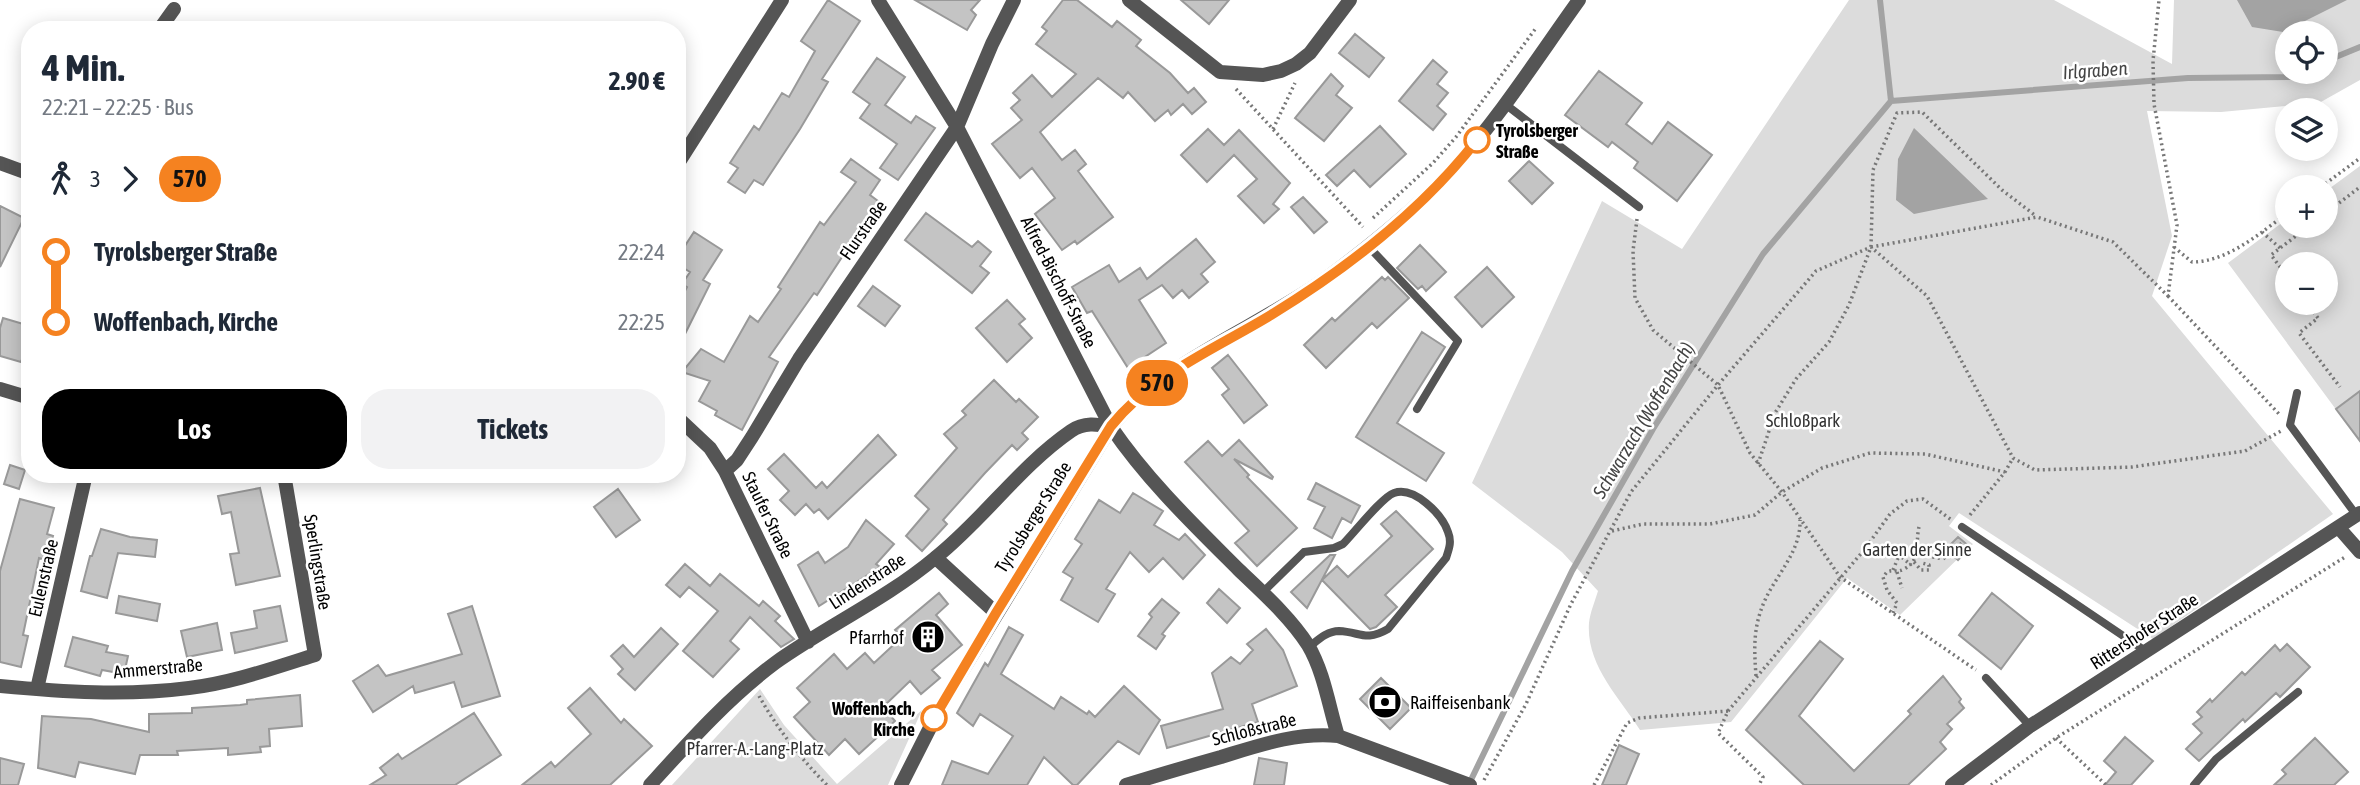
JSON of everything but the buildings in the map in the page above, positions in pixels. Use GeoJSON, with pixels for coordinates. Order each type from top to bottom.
{"type":"FeatureCollection","features":[{"type":"Feature","properties":{"kind":"street"},"geometry":{"type":"LineString","coordinates":[[686,151],[782,0]]}},
{"type":"Feature","properties":{"kind":"street","name":"Alfred-Bischoff-Straße"},"geometry":{"type":"LineString","coordinates":[[878,0],[957,127],[1111,426],[1136,462],[1170,500],[1262,593],[1309,647],[1338,736]]}},
{"type":"Feature","properties":{"kind":"street","name":"Flurstraße"},"geometry":{"type":"LineString","coordinates":[[725,471],[737,460],[806,347],[957,127],[1014,0]]}},
{"type":"Feature","properties":{"kind":"street"},"geometry":{"type":"LineString","coordinates":[[1129,0],[1220,72],[1263,75],[1296,64],[1310,53],[1350,0]]}},
{"type":"Feature","properties":{"kind":"street","name":"Tyrolsberger Straße"},"geometry":{"type":"LineString","coordinates":[[901,785],[941,706],[996,613],[1111,426],[1128,405],[1147,389],[1203,353],[1303,295],[1368,246],[1451,171],[1505,104],[1579,0]]}},
{"type":"Feature","properties":{"kind":"street"},"geometry":{"type":"LineString","coordinates":[[165,21],[174,9]]}},
{"type":"Feature","properties":{"kind":"street"},"geometry":{"type":"LineString","coordinates":[[0,163],[21,171]]}},
{"type":"Feature","properties":{"kind":"street"},"geometry":{"type":"LineString","coordinates":[[0,389],[21,395]]}},
{"type":"Feature","properties":{"kind":"street","name":"Staufer Straße"},"geometry":{"type":"LineString","coordinates":[[686,425],[710,448],[725,471],[808,642]]}},
{"type":"Feature","properties":{"kind":"street","name":"Lindenstraße"},"geometry":{"type":"LineString","coordinates":[[650,785],[751,682],[936,558],[1071,431],[1082,425],[1111,426]]}},
{"type":"Feature","properties":{"kind":"street","name":"Eulenstraße"},"geometry":{"type":"LineString","coordinates":[[37,690],[84,483]]}},
{"type":"Feature","properties":{"kind":"street","name":"Sperlingstraße"},"geometry":{"type":"LineString","coordinates":[[286,483],[315,656]]}},
{"type":"Feature","properties":{"kind":"street","name":"Rittershofer Straße"},"geometry":{"type":"LineString","coordinates":[[1952,785],[2030,726],[2358,515]]}},
{"type":"Feature","properties":{"kind":"street"},"geometry":{"type":"LineString","coordinates":[[2339,528],[2359,551]]}},
{"type":"Feature","properties":{"kind":"street"},"geometry":{"type":"LineString","coordinates":[[936,558],[996,613]]}},
{"type":"Feature","properties":{"kind":"street","name":"Ammerstraße"},"geometry":{"type":"LineString","coordinates":[[0,686],[37,690],[135,692],[190,688],[242,677],[315,656]]}},
{"type":"Feature","properties":{"kind":"street","name":"Schloßstraße"},"geometry":{"type":"LineString","coordinates":[[1126,785],[1298,735],[1338,736],[1465,783]]}},
{"type":"Feature","properties":{"kind":"lane"},"geometry":{"type":"LineString","coordinates":[[1505,104],[1639,206]]}},
{"type":"Feature","properties":{"kind":"lane"},"geometry":{"type":"LineString","coordinates":[[1368,246],[1458,341],[1417,409]]}},
{"type":"Feature","properties":{"kind":"lane"},"geometry":{"type":"LineString","coordinates":[[2297,393],[2290,425],[2358,515]]}},
{"type":"Feature","properties":{"kind":"lane"},"geometry":{"type":"LineString","coordinates":[[1262,593],[1304,552],[1334,548],[1343,544],[1391,493],[1404,491],[1414,495],[1434,511],[1448,530],[1451,545],[1446,558],[1388,629],[1376,636],[1365,637],[1337,631],[1309,647]]}},
{"type":"Feature","properties":{"kind":"lane"},"geometry":{"type":"LineString","coordinates":[[1962,527],[2147,652]]}},
{"type":"Feature","properties":{"kind":"lane"},"geometry":{"type":"LineString","coordinates":[[1986,678],[2030,726]]}},
{"type":"Feature","properties":{"kind":"lane"},"geometry":{"type":"LineString","coordinates":[[2194,785],[2216,759],[2298,692]]}},
{"type":"Feature","properties":{"kind":"path"},"geometry":{"type":"LineString","coordinates":[[2159,0],[2153,61],[2154,104],[2177,225],[2168,296]]}},
{"type":"Feature","properties":{"kind":"path"},"geometry":{"type":"LineString","coordinates":[[1373,219],[1433,163],[1456,137],[1540,23]]}},
{"type":"Feature","properties":{"kind":"path"},"geometry":{"type":"LineString","coordinates":[[1273,129],[1310,53]]}},
{"type":"Feature","properties":{"kind":"path"},"geometry":{"type":"LineString","coordinates":[[1220,72],[1363,227]]}},
{"type":"Feature","properties":{"kind":"path"},"geometry":{"type":"LineString","coordinates":[[1758,464],[1776,412],[1796,379],[1829,342],[1849,304],[1871,247],[1873,170],[1897,113],[1922,112],[2002,190],[2037,217],[2113,242],[2290,425],[2245,451],[2132,467],[2035,470],[2013,458],[1927,296],[1871,247]]}},
{"type":"Feature","properties":{"kind":"path"},"geometry":{"type":"LineString","coordinates":[[2337,175],[2360,158]]}},
{"type":"Feature","properties":{"kind":"path"},"geometry":{"type":"LineString","coordinates":[[2338,204],[2360,187]]}},
{"type":"Feature","properties":{"kind":"path"},"geometry":{"type":"LineString","coordinates":[[1639,206],[1633,251],[1635,298],[1653,330],[1718,385],[1750,453],[1782,492],[1840,577],[1969,665]]}},
{"type":"Feature","properties":{"kind":"path"},"geometry":{"type":"LineString","coordinates":[[1481,785],[1526,704],[1571,604],[1631,492],[1816,271],[1871,247],[2037,217]]}},
{"type":"Feature","properties":{"kind":"path"},"geometry":{"type":"LineString","coordinates":[[2174,247],[2192,262],[2197,262],[2230,251],[2275,222]]}},
{"type":"Feature","properties":{"kind":"path"},"geometry":{"type":"LineString","coordinates":[[2262,232],[2280,248]]}},
{"type":"Feature","properties":{"kind":"path"},"geometry":{"type":"LineString","coordinates":[[2275,260],[2271,255],[2293,238]]}},
{"type":"Feature","properties":{"kind":"path"},"geometry":{"type":"LineString","coordinates":[[2316,315],[2318,318],[2299,333],[2340,387]]}},
{"type":"Feature","properties":{"kind":"path"},"geometry":{"type":"LineString","coordinates":[[1610,531],[1643,524],[1710,524],[1755,516],[1782,492],[1822,468],[1870,453],[1925,454],[2005,472]]}},
{"type":"Feature","properties":{"kind":"path"},"geometry":{"type":"LineString","coordinates":[[1759,785],[1763,777],[1718,733],[1728,711],[1864,550],[1890,514],[1907,500],[1923,499],[1962,527],[2013,458]]}},
{"type":"Feature","properties":{"kind":"path"},"geometry":{"type":"LineString","coordinates":[[1756,676],[1753,643],[1757,622],[1765,600],[1791,556],[1800,529],[1800,520]]}},
{"type":"Feature","properties":{"kind":"path"},"geometry":{"type":"LineString","coordinates":[[1893,613],[1897,603],[1887,590],[1883,577],[1887,572],[1912,563],[1919,527]]}},
{"type":"Feature","properties":{"kind":"path"},"geometry":{"type":"LineString","coordinates":[[1917,547],[1933,557],[1943,559],[1971,534]]}},
{"type":"Feature","properties":{"kind":"path"},"geometry":{"type":"LineString","coordinates":[[1864,550],[1872,555],[1888,547],[1921,570],[1929,570],[1929,565],[1922,563]]}},
{"type":"Feature","properties":{"kind":"path"},"geometry":{"type":"LineString","coordinates":[[1902,588],[1895,571],[1901,556],[1917,547]]}},
{"type":"Feature","properties":{"kind":"path"},"geometry":{"type":"LineString","coordinates":[[1990,785],[2056,738],[2359,551]]}},
{"type":"Feature","properties":{"kind":"path"},"geometry":{"type":"LineString","coordinates":[[751,682],[771,717],[827,785]]}},
{"type":"Feature","properties":{"kind":"path"},"geometry":{"type":"LineString","coordinates":[[1594,785],[1627,723],[1639,718],[1728,711]]}},
{"type":"Feature","properties":{"kind":"path"},"geometry":{"type":"LineString","coordinates":[[2056,738],[2106,785]]}},
{"type":"Feature","properties":{"kind":"green space"},"geometry":{"type":"Polygon","coordinates":[[[1849,0],[2054,0],[2172,64],[2174,0],[2360,0],[2360,80],[2328,98],[2275,98],[2275,107],[2221,112],[2147,111],[2172,236],[2152,296],[2333,514],[2153,639],[1959,513],[1949,526],[1973,544],[1900,615],[1847,578],[1731,722],[1640,730],[1598,667],[1593,653],[1589,623],[1598,591],[1562,552],[1472,483],[1602,201],[1682,249],[1849,0]]]}},
{"type":"Feature","properties":{"kind":"green space"},"geometry":{"type":"Polygon","coordinates":[[[2360,166],[2360,442],[2228,263],[2275,228],[2275,238],[2338,238],[2338,182],[2360,166]]]}},
{"type":"Feature","properties":{"kind":"green space","name":"Pfarrer-A.-Lang-Platz"},"geometry":{"type":"Polygon","coordinates":[[[760,689],[784,725],[837,784],[922,710],[888,785],[672,785],[760,689]]]}},
{"type":"Feature","properties":{"kind":"shaded area"},"geometry":{"type":"Polygon","coordinates":[[[2237,0],[2347,0],[2305,21],[2275,21],[2275,31],[2252,27],[2237,0]]]}},
{"type":"Feature","properties":{"kind":"shaded area"},"geometry":{"type":"Polygon","coordinates":[[[1914,128],[1988,199],[1914,214],[1896,200],[1898,159],[1914,128]]]}},
{"type":"Feature","properties":{"kind":"waterway"},"geometry":{"type":"LineString","coordinates":[[1880,0],[1891,101]]}},
{"type":"Feature","properties":{"kind":"waterway","name":"Irlgraben"},"geometry":{"type":"LineString","coordinates":[[2338,56],[2360,47]]}},
{"type":"Feature","properties":{"kind":"waterway","name":"Irlgraben"},"geometry":{"type":"LineString","coordinates":[[1891,101],[2188,78],[2275,77]]}},
{"type":"Feature","properties":{"kind":"waterway","name":"Schwarzach (Woffenbach)"},"geometry":{"type":"LineString","coordinates":[[1469,784],[1572,571],[1653,429],[1763,254],[1891,101]]}},
{"type":"Feature","properties":{"kind":"bus line","name":"570"},"geometry":{"type":"LineString","coordinates":[[934,718],[1111,426],[1128,405],[1147,389],[1203,353],[1303,295],[1329,276],[1375,241],[1435,187],[1477,140]]}},
{"type":"Feature","properties":{"kind":"place","name":"Tyrolsberger Straße"},"geometry":{"type":"Point","coordinates":[1477,140]}},
{"type":"Feature","properties":{"kind":"place","name":"Pfarrhof"},"geometry":{"type":"Point","coordinates":[928,637]}},
{"type":"Feature","properties":{"kind":"place","name":"Raiffeisenbank"},"geometry":{"type":"Point","coordinates":[1385,702]}},
{"type":"Feature","properties":{"kind":"place","name":"Woffenbach, Kirche"},"geometry":{"type":"Point","coordinates":[934,718]}},
{"type":"Feature","properties":{"kind":"park label","name":"Schloßpark"},"geometry":{"type":"Point","coordinates":[1803,420]}},
{"type":"Feature","properties":{"kind":"park label","name":"Garten der Sinne"},"geometry":{"type":"Point","coordinates":[1917,549]}}]}
